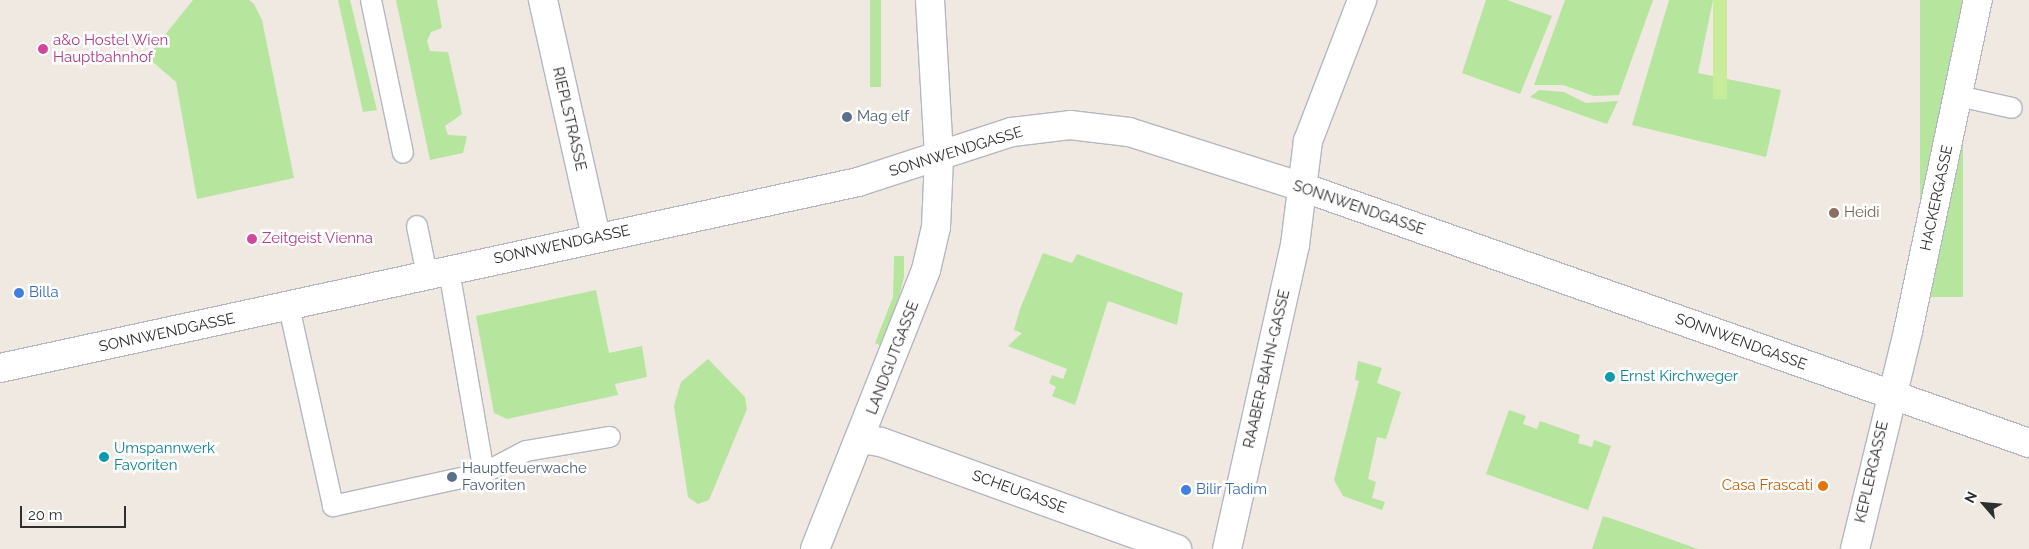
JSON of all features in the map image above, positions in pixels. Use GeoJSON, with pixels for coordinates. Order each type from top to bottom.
{"type":"FeatureCollection","features":[{"type":"Feature","properties":{"kind":"street","name":"RIEPLSTRASSE"},"geometry":{"type":"LineString","coordinates":[[543,0],[596,237]]}},
{"type":"Feature","properties":{"kind":"street","name":"LANDGUTGASSE"},"geometry":{"type":"LineString","coordinates":[[815,549],[861,440],[933,248],[939,158],[930,0]]}},
{"type":"Feature","properties":{"kind":"street","name":"RAABER-BAHN-GASSE"},"geometry":{"type":"LineString","coordinates":[[1227,549],[1295,245],[1308,141],[1362,0]]}},
{"type":"Feature","properties":{"kind":"street","name":"HACKERGASSE"},"geometry":{"type":"LineString","coordinates":[[1890,394],[1978,0]]}},
{"type":"Feature","properties":{"kind":"street","name":"SONNWENDGASSE"},"geometry":{"type":"LineString","coordinates":[[0,368],[289,307],[596,237],[858,182],[939,158],[1012,132],[1070,125],[1104,127],[1302,188],[2029,443]]}},
{"type":"Feature","properties":{"kind":"street","name":"KEPLERGASSE"},"geometry":{"type":"LineString","coordinates":[[1854,549],[1890,394]]}},
{"type":"Feature","properties":{"kind":"street","name":"SCHEUGASSE"},"geometry":{"type":"LineString","coordinates":[[861,440],[881,442],[1177,549]]}},
{"type":"Feature","properties":{"kind":"lane"},"geometry":{"type":"LineString","coordinates":[[371,0],[403,153]]}},
{"type":"Feature","properties":{"kind":"lane"},"geometry":{"type":"LineString","coordinates":[[1958,96],[2012,108]]}},
{"type":"Feature","properties":{"kind":"lane"},"geometry":{"type":"LineString","coordinates":[[418,226],[438,272],[484,473]]}},
{"type":"Feature","properties":{"kind":"lane"},"geometry":{"type":"LineString","coordinates":[[289,307],[333,506],[484,473],[526,451],[610,437]]}},
{"type":"Feature","properties":{"kind":"green space"},"geometry":{"type":"Polygon","coordinates":[[[193,0],[249,0],[254,4],[262,20],[294,178],[197,199],[176,82],[147,57],[193,0]]]}},
{"type":"Feature","properties":{"kind":"green space"},"geometry":{"type":"Polygon","coordinates":[[[338,0],[350,0],[377,110],[363,112],[338,0]]]}},
{"type":"Feature","properties":{"kind":"green space"},"geometry":{"type":"Polygon","coordinates":[[[396,0],[437,0],[442,28],[431,32],[427,41],[430,51],[448,52],[462,114],[445,126],[448,135],[467,136],[463,153],[430,160],[396,0]]]}},
{"type":"Feature","properties":{"kind":"green space"},"geometry":{"type":"Polygon","coordinates":[[[870,0],[881,0],[881,87],[870,87],[870,0]]]}},
{"type":"Feature","properties":{"kind":"green space"},"geometry":{"type":"Polygon","coordinates":[[[1486,0],[1507,0],[1552,16],[1520,94],[1462,73],[1486,0]]]}},
{"type":"Feature","properties":{"kind":"green space"},"geometry":{"type":"Polygon","coordinates":[[[1565,0],[1653,0],[1619,95],[1594,96],[1563,85],[1534,85],[1565,0]]]}},
{"type":"Feature","properties":{"kind":"green space"},"geometry":{"type":"Polygon","coordinates":[[[1669,0],[1713,0],[1698,73],[1781,90],[1766,157],[1632,125],[1669,0]]]}},
{"type":"Feature","properties":{"kind":"green space"},"geometry":{"type":"Polygon","coordinates":[[[1713,0],[1727,0],[1727,99],[1713,99],[1713,0]]]}},
{"type":"Feature","properties":{"kind":"green space"},"geometry":{"type":"Polygon","coordinates":[[[1920,0],[1963,0],[1963,297],[1920,297],[1920,0]]]}},
{"type":"Feature","properties":{"kind":"green space"},"geometry":{"type":"Polygon","coordinates":[[[1539,90],[1564,92],[1586,103],[1618,101],[1607,124],[1530,97],[1539,90]]]}},
{"type":"Feature","properties":{"kind":"green space"},"geometry":{"type":"Polygon","coordinates":[[[1043,253],[1072,263],[1077,254],[1183,293],[1177,325],[1108,301],[1075,405],[1052,396],[1056,387],[1049,383],[1052,375],[1063,379],[1067,369],[1008,346],[1022,333],[1014,330],[1020,309],[1043,253]]]}},
{"type":"Feature","properties":{"kind":"green space"},"geometry":{"type":"Polygon","coordinates":[[[894,256],[904,256],[904,277],[886,348],[875,343],[893,297],[894,256]]]}},
{"type":"Feature","properties":{"kind":"green space"},"geometry":{"type":"Polygon","coordinates":[[[596,290],[609,353],[642,346],[647,377],[615,384],[618,395],[507,419],[494,413],[476,316],[596,290]]]}},
{"type":"Feature","properties":{"kind":"green space"},"geometry":{"type":"Polygon","coordinates":[[[708,359],[745,397],[747,409],[709,500],[698,504],[688,497],[674,406],[681,382],[708,359]]]}},
{"type":"Feature","properties":{"kind":"green space"},"geometry":{"type":"Polygon","coordinates":[[[1358,361],[1382,368],[1377,383],[1401,392],[1386,439],[1377,437],[1368,479],[1376,482],[1372,498],[1385,502],[1382,510],[1343,496],[1334,480],[1359,381],[1355,380],[1358,361]]]}},
{"type":"Feature","properties":{"kind":"green space"},"geometry":{"type":"Polygon","coordinates":[[[1509,410],[1526,416],[1523,424],[1537,429],[1540,421],[1580,435],[1578,443],[1592,447],[1594,440],[1611,446],[1588,510],[1486,474],[1509,410]]]}},
{"type":"Feature","properties":{"kind":"green space"},"geometry":{"type":"Polygon","coordinates":[[[1603,516],[1619,521],[1698,549],[1592,549],[1603,516]]]}},
{"type":"Feature","properties":{"kind":"place","name":"a&o Hostel Wien Hauptbahnhof"},"geometry":{"type":"Point","coordinates":[43,49]}},
{"type":"Feature","properties":{"kind":"place","name":"Mag elf"},"geometry":{"type":"Point","coordinates":[847,117]}},
{"type":"Feature","properties":{"kind":"place","name":"Heidi"},"geometry":{"type":"Point","coordinates":[1834,213]}},
{"type":"Feature","properties":{"kind":"place","name":"Zeitgeist Vienna"},"geometry":{"type":"Point","coordinates":[252,239]}},
{"type":"Feature","properties":{"kind":"place","name":"Billa"},"geometry":{"type":"Point","coordinates":[19,293]}},
{"type":"Feature","properties":{"kind":"place","name":"Ernst Kirchweger"},"geometry":{"type":"Point","coordinates":[1610,377]}},
{"type":"Feature","properties":{"kind":"place","name":"Umspannwerk Favoriten"},"geometry":{"type":"Point","coordinates":[104,457]}},
{"type":"Feature","properties":{"kind":"place","name":"Hauptfeuerwache Favoriten"},"geometry":{"type":"Point","coordinates":[452,477]}},
{"type":"Feature","properties":{"kind":"place","name":"Casa Frascati"},"geometry":{"type":"Point","coordinates":[1823,486]}},
{"type":"Feature","properties":{"kind":"place","name":"Bilir Tadim"},"geometry":{"type":"Point","coordinates":[1186,490]}}]}
